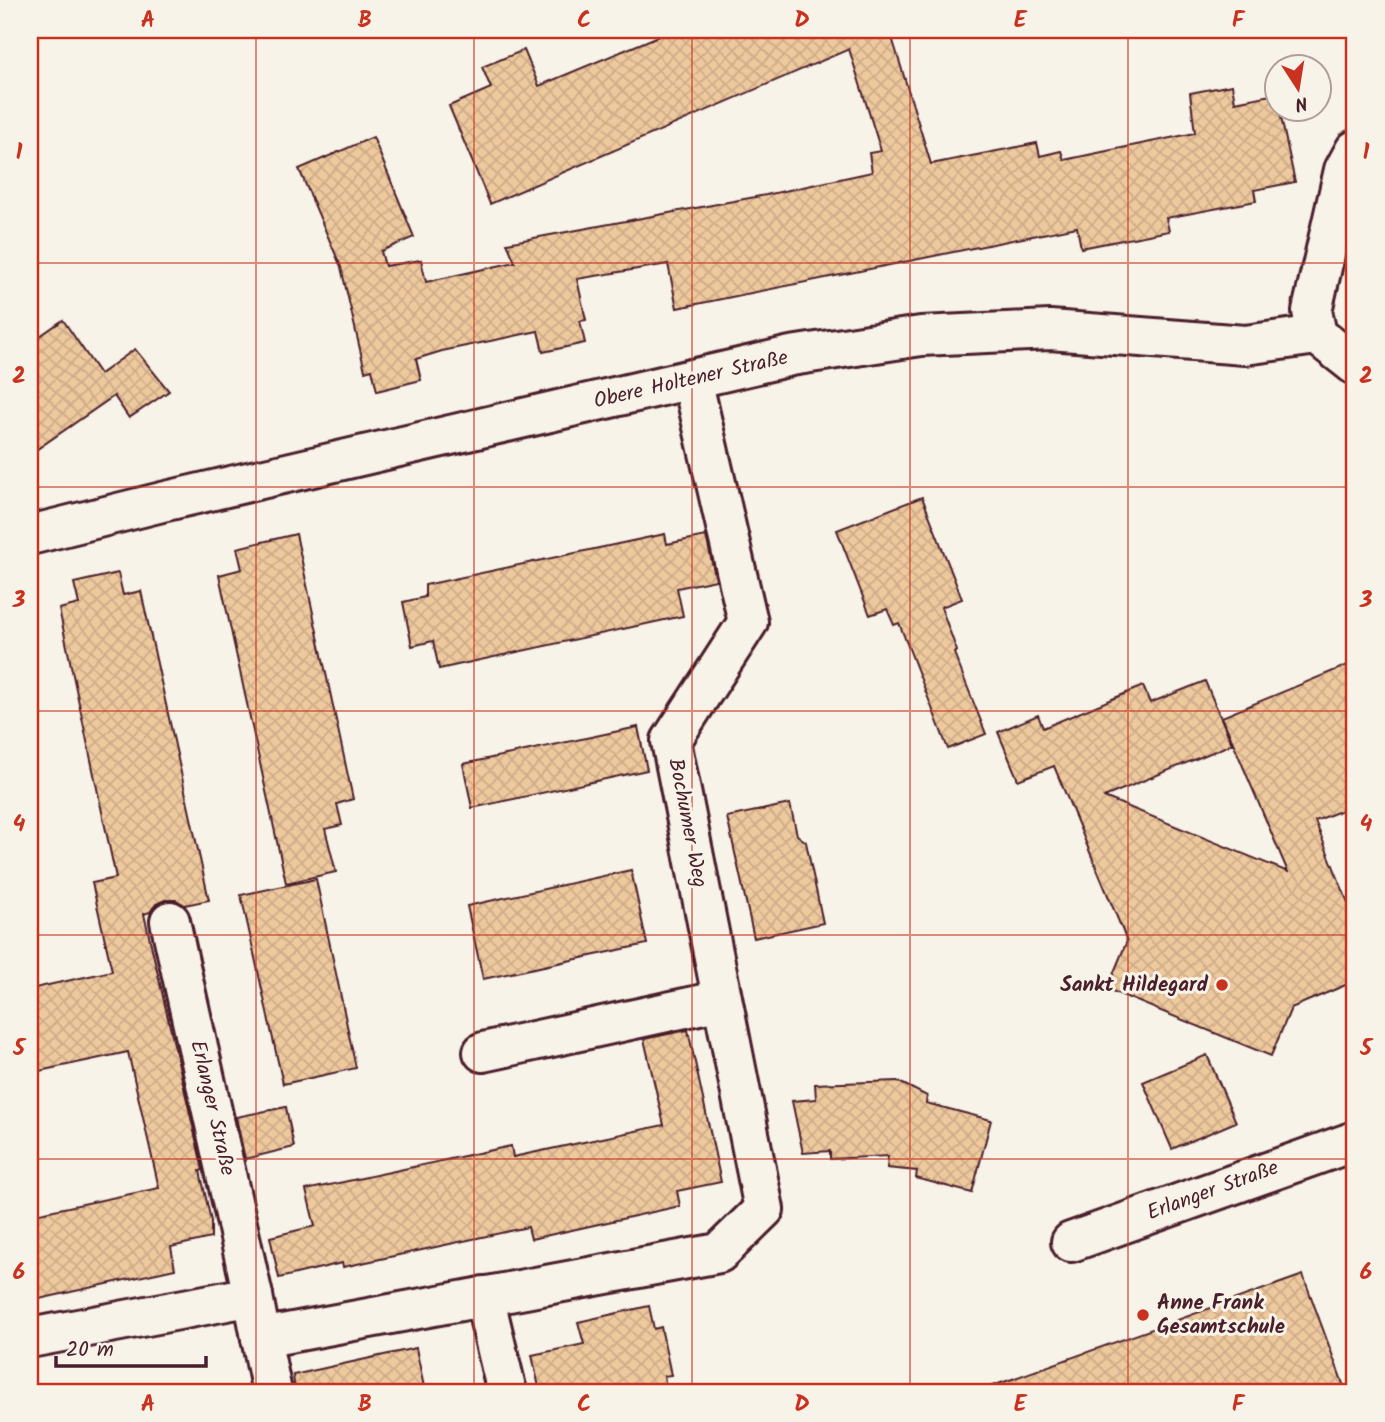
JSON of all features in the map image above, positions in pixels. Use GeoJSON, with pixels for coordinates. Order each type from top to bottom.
{"type":"FeatureCollection","features":[{"type":"Feature","properties":{"kind":"street"},"geometry":{"type":"LineString","coordinates":[[1355,149],[1344,170],[1312,311],[1317,335],[1355,365]]}},
{"type":"Feature","properties":{"kind":"street","name":"Obere Holtener Straße"},"geometry":{"type":"LineString","coordinates":[[30,535],[791,356],[921,337],[1050,330],[1245,345],[1317,335]]}},
{"type":"Feature","properties":{"kind":"street","name":"Bochumer Weg"},"geometry":{"type":"LineString","coordinates":[[484,1296],[719,1253],[764,1209],[671,741],[748,622],[692,379]]}},
{"type":"Feature","properties":{"kind":"street","name":"Erlanger Straße"},"geometry":{"type":"LineString","coordinates":[[170,921],[272,1392]]}},
{"type":"Feature","properties":{"kind":"street"},"geometry":{"type":"LineString","coordinates":[[483,1052],[722,1000]]}},
{"type":"Feature","properties":{"kind":"street","name":"Erlanger Straße"},"geometry":{"type":"LineString","coordinates":[[1071,1242],[1355,1141]]}},
{"type":"Feature","properties":{"kind":"street"},"geometry":{"type":"LineString","coordinates":[[30,1338],[253,1296]]}},
{"type":"Feature","properties":{"kind":"street"},"geometry":{"type":"LineString","coordinates":[[261,1338],[484,1296],[507,1392]]}},
{"type":"Feature","properties":{"kind":"building"},"geometry":{"type":"Polygon","coordinates":[[[673,30],[893,30],[890,31],[931,164],[1037,143],[1040,156],[1061,151],[1064,160],[1195,133],[1190,93],[1232,85],[1235,102],[1262,97],[1262,122],[1282,122],[1295,182],[1254,190],[1256,201],[1166,218],[1169,231],[1081,248],[1077,227],[677,308],[668,264],[577,279],[586,320],[580,321],[585,343],[543,352],[538,331],[442,351],[416,359],[421,380],[377,391],[372,369],[365,371],[341,267],[299,169],[373,137],[414,237],[381,251],[385,266],[421,260],[426,282],[515,262],[507,243],[766,195],[872,172],[869,153],[881,151],[849,49],[490,204],[449,106],[491,88],[482,67],[524,50],[539,86],[673,30]]]}},
{"type":"Feature","properties":{"kind":"building"},"geometry":{"type":"Polygon","coordinates":[[[63,320],[100,374],[135,349],[169,391],[129,418],[114,396],[30,454],[30,343],[63,320]]]}},
{"type":"Feature","properties":{"kind":"building"},"geometry":{"type":"Polygon","coordinates":[[[922,497],[962,599],[941,607],[957,651],[954,653],[986,734],[948,749],[899,623],[894,625],[887,609],[870,615],[837,530],[922,497]]]}},
{"type":"Feature","properties":{"kind":"building"},"geometry":{"type":"Polygon","coordinates":[[[296,534],[353,799],[337,804],[342,825],[325,829],[336,872],[286,883],[219,575],[242,569],[237,548],[296,534]]]}},
{"type":"Feature","properties":{"kind":"building"},"geometry":{"type":"Polygon","coordinates":[[[665,534],[667,544],[706,536],[716,580],[677,588],[683,616],[439,669],[433,641],[412,646],[403,602],[425,597],[425,585],[665,534]]]}},
{"type":"Feature","properties":{"kind":"building"},"geometry":{"type":"Polygon","coordinates":[[[118,573],[123,595],[141,591],[209,900],[185,905],[176,900],[165,900],[144,914],[203,1170],[200,1171],[211,1221],[211,1238],[171,1247],[175,1269],[30,1301],[30,1215],[159,1188],[128,1052],[30,1073],[30,989],[112,971],[92,883],[116,878],[59,609],[79,604],[74,583],[118,573]]]}},
{"type":"Feature","properties":{"kind":"building"},"geometry":{"type":"Polygon","coordinates":[[[1355,662],[1355,805],[1315,821],[1355,920],[1355,981],[1291,1008],[1271,1056],[1107,989],[1127,941],[1054,766],[1018,780],[998,732],[1038,715],[1043,728],[1143,686],[1150,703],[1205,681],[1232,744],[1104,797],[1288,872],[1222,717],[1355,662]]]}},
{"type":"Feature","properties":{"kind":"building"},"geometry":{"type":"Polygon","coordinates":[[[638,727],[647,770],[472,808],[463,764],[638,727]]]}},
{"type":"Feature","properties":{"kind":"building"},"geometry":{"type":"Polygon","coordinates":[[[790,804],[797,835],[806,842],[823,923],[754,938],[727,817],[790,804]]]}},
{"type":"Feature","properties":{"kind":"building"},"geometry":{"type":"Polygon","coordinates":[[[631,870],[647,944],[483,979],[467,906],[631,870]]]}},
{"type":"Feature","properties":{"kind":"building"},"geometry":{"type":"Polygon","coordinates":[[[316,879],[356,1068],[283,1084],[241,895],[316,879]]]}},
{"type":"Feature","properties":{"kind":"building"},"geometry":{"type":"Polygon","coordinates":[[[688,1030],[721,1182],[677,1191],[680,1206],[531,1239],[528,1227],[279,1278],[270,1237],[315,1226],[306,1190],[511,1146],[513,1157],[664,1125],[644,1039],[688,1030]]]}},
{"type":"Feature","properties":{"kind":"building"},"geometry":{"type":"Polygon","coordinates":[[[1207,1055],[1236,1122],[1172,1149],[1143,1082],[1207,1055]]]}},
{"type":"Feature","properties":{"kind":"building"},"geometry":{"type":"Polygon","coordinates":[[[897,1081],[927,1096],[926,1103],[991,1120],[972,1193],[916,1178],[917,1171],[887,1168],[888,1156],[830,1159],[830,1151],[803,1153],[792,1101],[816,1099],[815,1084],[897,1081]]]}},
{"type":"Feature","properties":{"kind":"building"},"geometry":{"type":"Polygon","coordinates":[[[286,1107],[294,1147],[245,1159],[236,1117],[286,1107]]]}},
{"type":"Feature","properties":{"kind":"building"},"geometry":{"type":"Polygon","coordinates":[[[1303,1275],[1346,1392],[991,1392],[990,1387],[1303,1275]]]}},
{"type":"Feature","properties":{"kind":"building"},"geometry":{"type":"Polygon","coordinates":[[[649,1306],[654,1329],[661,1327],[671,1375],[664,1376],[667,1392],[540,1392],[532,1355],[584,1344],[578,1322],[649,1306]]]}},
{"type":"Feature","properties":{"kind":"building"},"geometry":{"type":"Polygon","coordinates":[[[416,1348],[425,1392],[295,1392],[293,1375],[416,1348]]]}},
{"type":"Feature","properties":{"kind":"place","name":"Sankt Hildegard"},"geometry":{"type":"Point","coordinates":[1222,985]}},
{"type":"Feature","properties":{"kind":"place","name":"Anne Frank Gesamtschule"},"geometry":{"type":"Point","coordinates":[1143,1315]}}]}
